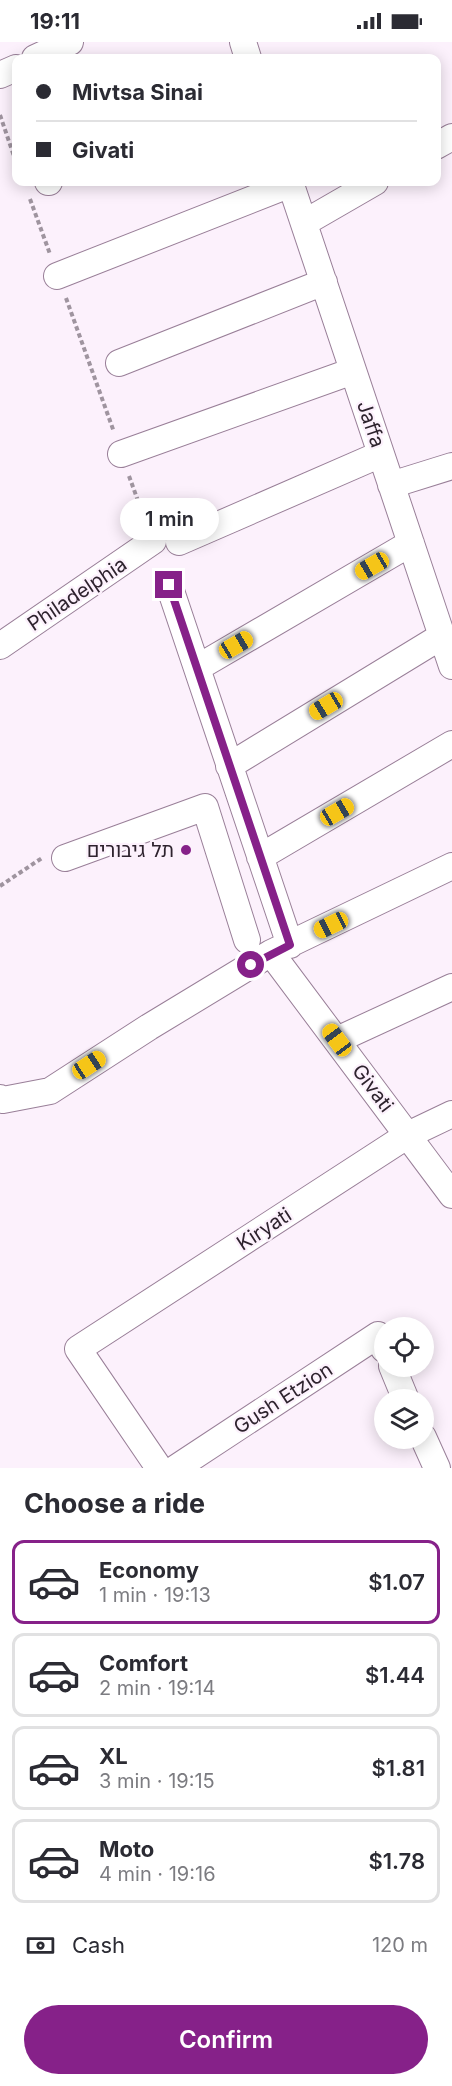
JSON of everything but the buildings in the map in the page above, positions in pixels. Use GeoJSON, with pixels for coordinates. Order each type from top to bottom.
{"type":"FeatureCollection","features":[{"type":"Feature","properties":{"kind":"street"},"geometry":{"type":"LineString","coordinates":[[44,54],[70,42]]}},
{"type":"Feature","properties":{"kind":"street"},"geometry":{"type":"LineString","coordinates":[[57,276],[282,186]]}},
{"type":"Feature","properties":{"kind":"street","name":"Jaffa"},"geometry":{"type":"LineString","coordinates":[[291,186],[452,666]]}},
{"type":"Feature","properties":{"kind":"street"},"geometry":{"type":"LineString","coordinates":[[303,223],[368,186]]}},
{"type":"Feature","properties":{"kind":"street"},"geometry":{"type":"LineString","coordinates":[[119,363],[324,282]]}},
{"type":"Feature","properties":{"kind":"street"},"geometry":{"type":"LineString","coordinates":[[121,454],[353,371]]}},
{"type":"Feature","properties":{"kind":"street"},"geometry":{"type":"LineString","coordinates":[[179,542],[381,454]]}},
{"type":"Feature","properties":{"kind":"street"},"geometry":{"type":"LineString","coordinates":[[391,485],[452,466]]}},
{"type":"Feature","properties":{"kind":"street","name":"Philadelphia"},"geometry":{"type":"LineString","coordinates":[[0,646],[153,542]]}},
{"type":"Feature","properties":{"kind":"street"},"geometry":{"type":"LineString","coordinates":[[197,668],[411,543]]}},
{"type":"Feature","properties":{"kind":"street","name":"Givati"},"geometry":{"type":"LineString","coordinates":[[169,585],[260,857],[281,949],[337,1040],[452,1195]]}},
{"type":"Feature","properties":{"kind":"street"},"geometry":{"type":"LineString","coordinates":[[230,765],[442,636]]}},
{"type":"Feature","properties":{"kind":"street"},"geometry":{"type":"LineString","coordinates":[[260,857],[452,744]]}},
{"type":"Feature","properties":{"kind":"street"},"geometry":{"type":"LineString","coordinates":[[65,858],[205,807],[247,940]]}},
{"type":"Feature","properties":{"kind":"street"},"geometry":{"type":"LineString","coordinates":[[0,1098],[3,1100],[50,1091],[149,1027],[281,949],[452,866]]}},
{"type":"Feature","properties":{"kind":"street"},"geometry":{"type":"LineString","coordinates":[[337,1040],[452,987]]}},
{"type":"Feature","properties":{"kind":"street","name":"Kiryati"},"geometry":{"type":"LineString","coordinates":[[159,1468],[78,1349],[408,1135],[452,1114]]}},
{"type":"Feature","properties":{"kind":"street","name":"Gush Etzion"},"geometry":{"type":"LineString","coordinates":[[176,1468],[374,1338]]}},
{"type":"Feature","properties":{"kind":"street"},"geometry":{"type":"LineString","coordinates":[[428,1449],[437,1468]]}},
{"type":"Feature","properties":{"kind":"path"},"geometry":{"type":"LineString","coordinates":[[0,115],[12,150]]}},
{"type":"Feature","properties":{"kind":"path"},"geometry":{"type":"LineString","coordinates":[[41,186],[57,276],[153,542]]}},
{"type":"Feature","properties":{"kind":"path"},"geometry":{"type":"LineString","coordinates":[[0,886],[58,847],[65,858]]}},
{"type":"Feature","properties":{"kind":"place","name":"תל גיבורים"},"geometry":{"type":"Point","coordinates":[186,850]}},
{"type":"Feature","properties":{"kind":"route"},"geometry":{"type":"LineString","coordinates":[[169,585],[290,945],[251,965]]}}]}
